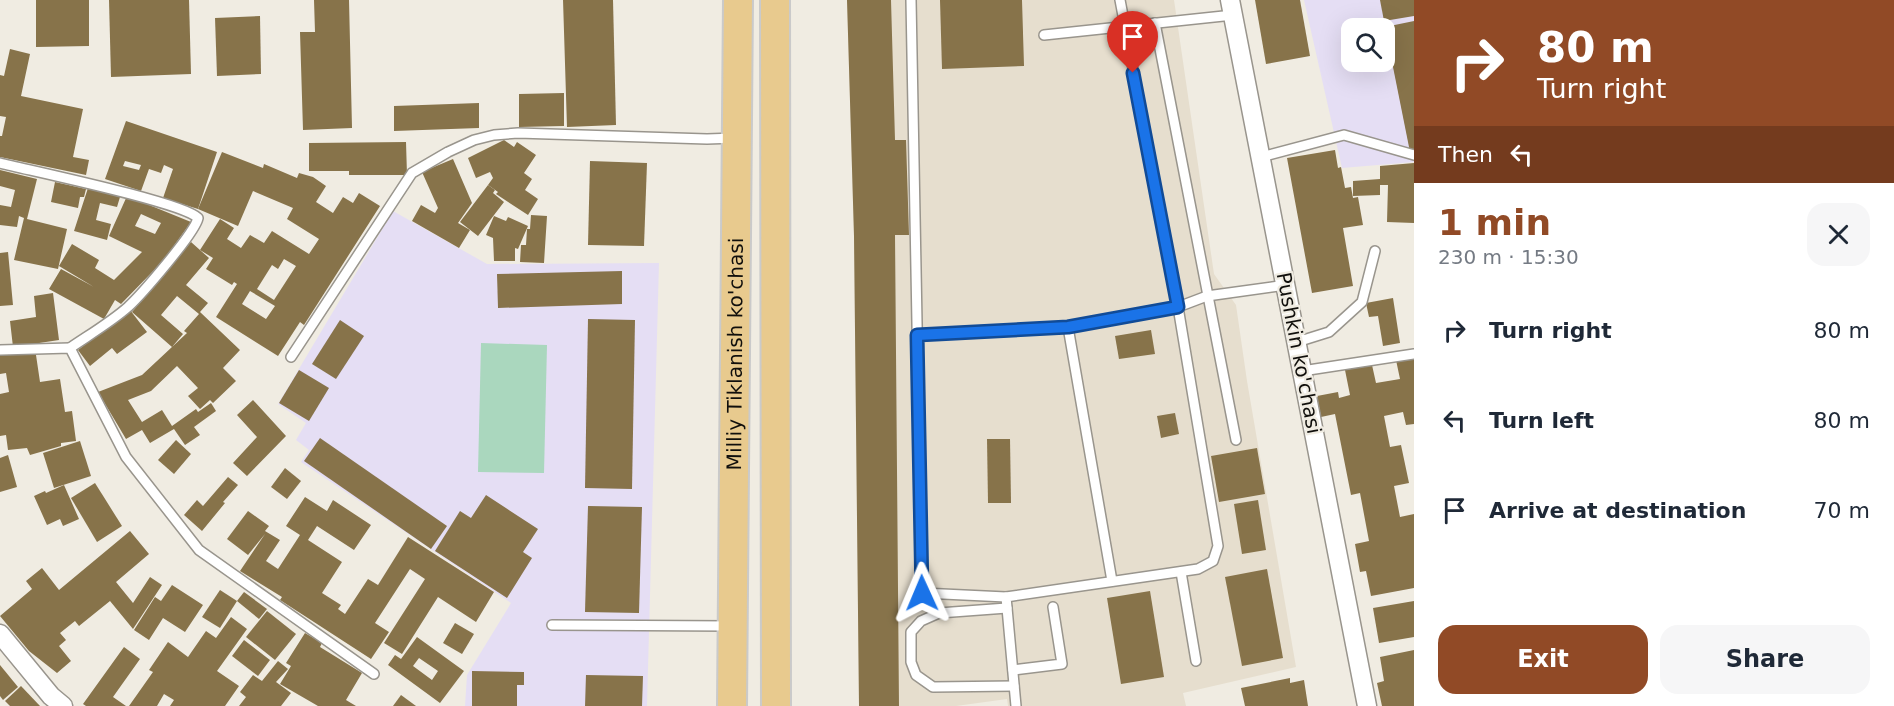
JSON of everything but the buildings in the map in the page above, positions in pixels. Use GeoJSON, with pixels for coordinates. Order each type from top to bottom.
{"type":"FeatureCollection","features":[{"type":"Feature","properties":{"kind":"main road","name":"Milliy Tiklanish ko'chasi"},"geometry":{"type":"LineString","coordinates":[[732,706],[738,0]]}},
{"type":"Feature","properties":{"kind":"main road","name":"Milliy Tiklanish ko'chasi"},"geometry":{"type":"LineString","coordinates":[[775,0],[776,706]]}},
{"type":"Feature","properties":{"kind":"street","name":"Pushkin ko'chasi"},"geometry":{"type":"LineString","coordinates":[[1232,7],[1367,706]]}},
{"type":"Feature","properties":{"kind":"street"},"geometry":{"type":"LineString","coordinates":[[0,634],[51,696],[63,706]]}},
{"type":"Feature","properties":{"kind":"lane"},"geometry":{"type":"LineString","coordinates":[[911,0],[922,593],[1006,597],[1198,569],[1213,561],[1218,546],[1178,307],[1120,0]]}},
{"type":"Feature","properties":{"kind":"lane"},"geometry":{"type":"LineString","coordinates":[[1044,35],[1155,23],[1232,7]]}},
{"type":"Feature","properties":{"kind":"lane"},"geometry":{"type":"LineString","coordinates":[[1155,23],[1236,440]]}},
{"type":"Feature","properties":{"kind":"lane"},"geometry":{"type":"LineString","coordinates":[[291,357],[412,173],[448,152],[474,140],[518,133],[737,138]]}},
{"type":"Feature","properties":{"kind":"lane"},"geometry":{"type":"LineString","coordinates":[[1261,157],[1344,135],[1414,155]]}},
{"type":"Feature","properties":{"kind":"lane"},"geometry":{"type":"LineString","coordinates":[[0,163],[158,202],[189,212],[198,218],[185,241],[128,307],[70,348],[0,350]]}},
{"type":"Feature","properties":{"kind":"lane"},"geometry":{"type":"LineString","coordinates":[[1297,342],[1329,333],[1362,303],[1375,251]]}},
{"type":"Feature","properties":{"kind":"lane"},"geometry":{"type":"LineString","coordinates":[[917,335],[1068,327],[1178,307],[1208,296],[1286,285]]}},
{"type":"Feature","properties":{"kind":"lane"},"geometry":{"type":"LineString","coordinates":[[1068,327],[1112,581]]}},
{"type":"Feature","properties":{"kind":"lane"},"geometry":{"type":"LineString","coordinates":[[70,348],[126,457],[199,550],[374,675]]}},
{"type":"Feature","properties":{"kind":"lane"},"geometry":{"type":"LineString","coordinates":[[1302,371],[1414,354]]}},
{"type":"Feature","properties":{"kind":"lane"},"geometry":{"type":"LineString","coordinates":[[1181,572],[1196,661]]}},
{"type":"Feature","properties":{"kind":"lane"},"geometry":{"type":"LineString","coordinates":[[1006,597],[1016,706]]}},
{"type":"Feature","properties":{"kind":"lane"},"geometry":{"type":"LineString","coordinates":[[1013,670],[1062,664],[1053,607]]}},
{"type":"Feature","properties":{"kind":"lane"},"geometry":{"type":"LineString","coordinates":[[1007,608],[939,613],[921,621],[911,632],[911,662],[916,675],[933,687],[1014,686]]}},
{"type":"Feature","properties":{"kind":"lane"},"geometry":{"type":"LineString","coordinates":[[552,625],[732,626]]}},
{"type":"Feature","properties":{"kind":"shaded area"},"geometry":{"type":"Polygon","coordinates":[[[847,0],[1174,0],[1214,274],[1236,305],[1296,667],[1183,693],[1186,706],[1008,706],[1007,699],[956,706],[859,706],[854,236],[847,0]]]}},
{"type":"Feature","properties":{"kind":"shaded area"},"geometry":{"type":"Polygon","coordinates":[[[1304,0],[1414,0],[1414,162],[1342,168],[1304,0]]]}},
{"type":"Feature","properties":{"kind":"shaded area"},"geometry":{"type":"Polygon","coordinates":[[[393,211],[487,264],[659,263],[647,706],[465,706],[467,675],[511,603],[301,462],[309,450],[296,440],[306,423],[278,404],[393,211]]]}},
{"type":"Feature","properties":{"kind":"green space"},"geometry":{"type":"Polygon","coordinates":[[[481,343],[547,345],[544,473],[478,472],[481,343]]]}},
{"type":"Feature","properties":{"kind":"route"},"geometry":{"type":"LineString","coordinates":[[922,593],[917,335],[1068,327],[1178,307],[1133,73]]}}]}
